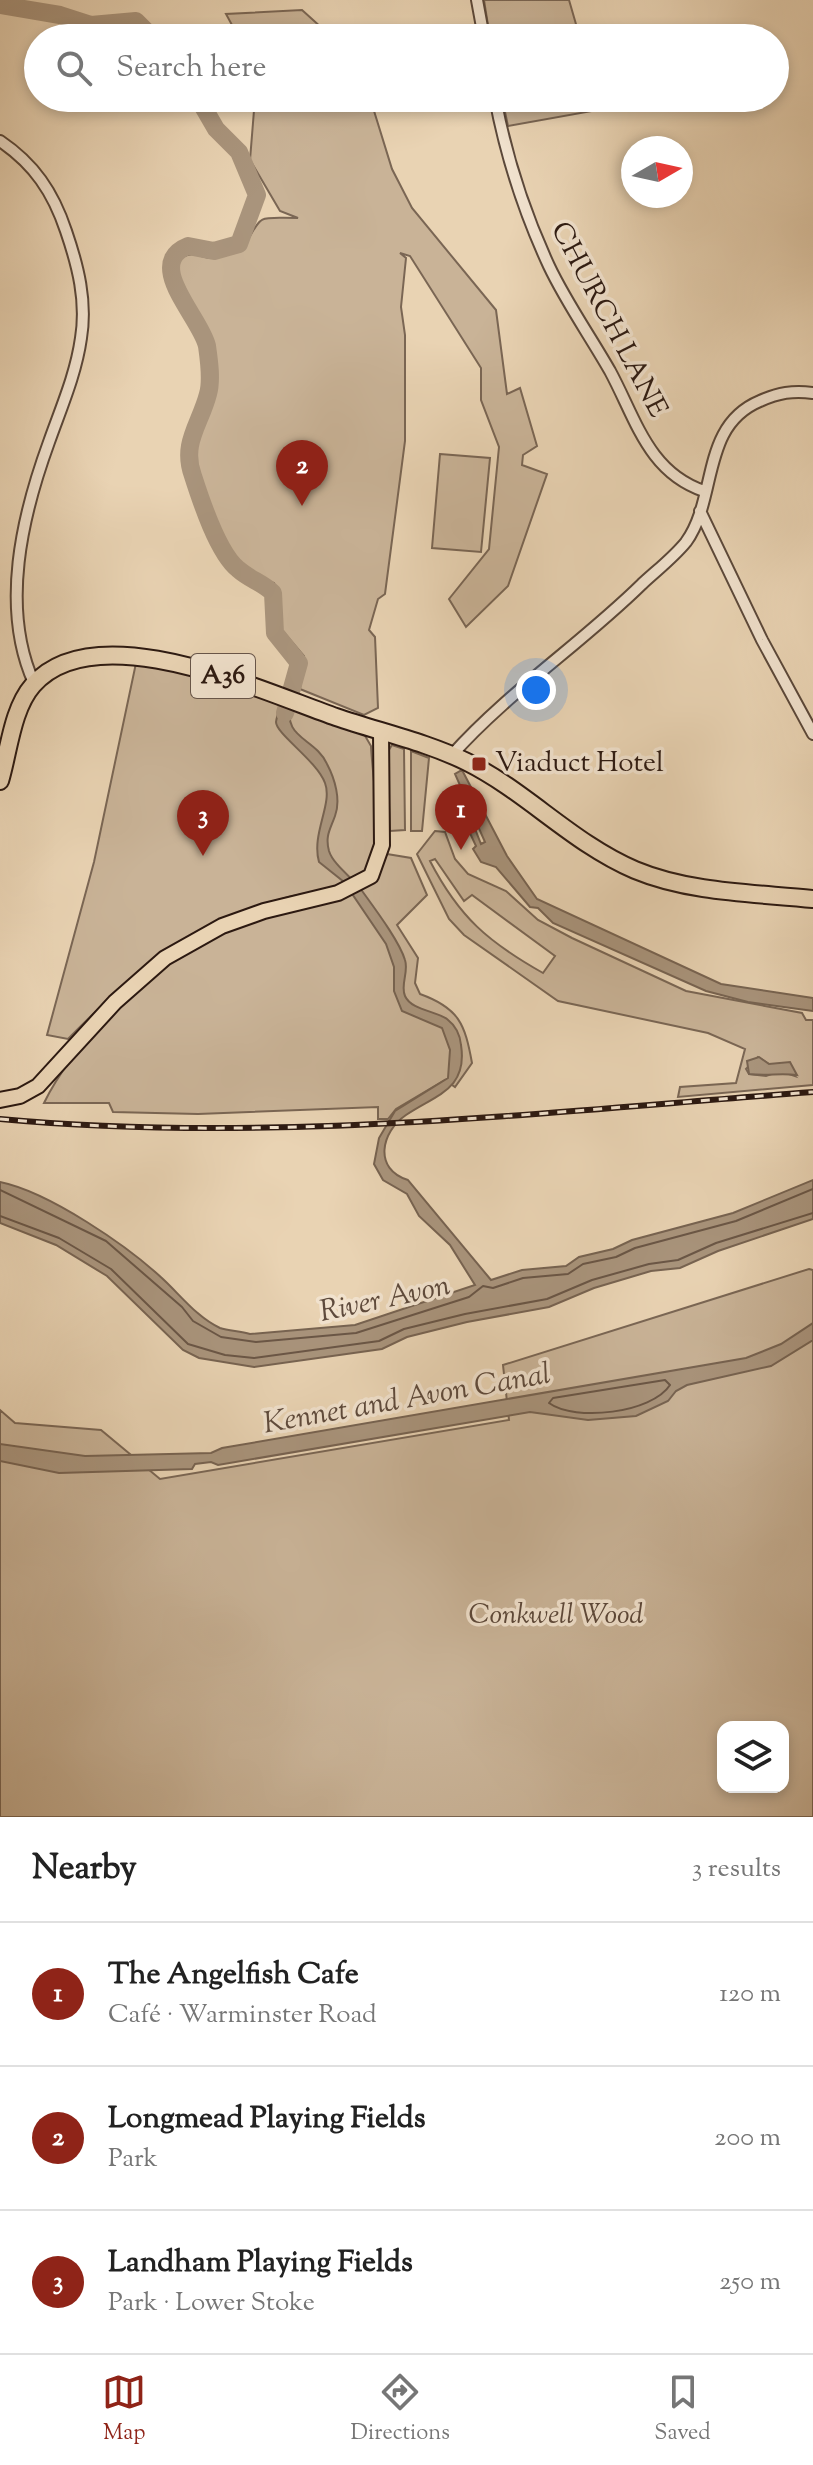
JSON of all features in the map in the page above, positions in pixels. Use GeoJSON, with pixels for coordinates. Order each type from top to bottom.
{"type":"FeatureCollection","features":[{"type":"Feature","properties":{"kind":"highway","name":"A36"},"geometry":{"type":"LineString","coordinates":[[34,683],[60,666],[108,656],[175,661],[381,732],[460,754],[584,843],[637,871],[701,886],[813,899]]}},
{"type":"Feature","properties":{"kind":"highway"},"geometry":{"type":"LineString","coordinates":[[0,781],[19,711],[34,683]]}},
{"type":"Feature","properties":{"kind":"main road"},"geometry":{"type":"LineString","coordinates":[[0,1100],[20,1096],[45,1080],[135,983],[192,942],[250,915],[348,890],[362,882],[378,864],[381,732]]}},
{"type":"Feature","properties":{"kind":"street"},"geometry":{"type":"LineString","coordinates":[[477,0],[481,24]]}},
{"type":"Feature","properties":{"kind":"street","name":"CHURCH LANE"},"geometry":{"type":"LineString","coordinates":[[498,112],[514,176],[550,268],[623,396],[646,444],[679,483],[704,491]]}},
{"type":"Feature","properties":{"kind":"street"},"geometry":{"type":"LineString","coordinates":[[0,141],[26,159],[56,199],[79,269],[83,306],[76,367],[41,464],[15,569],[17,633],[34,683]]}},
{"type":"Feature","properties":{"kind":"street"},"geometry":{"type":"LineString","coordinates":[[460,754],[479,725],[605,621],[685,543],[700,511],[724,431],[736,416],[789,391],[813,393]]}},
{"type":"Feature","properties":{"kind":"street"},"geometry":{"type":"LineString","coordinates":[[700,511],[762,640],[813,734]]}},
{"type":"Feature","properties":{"kind":"green space"},"geometry":{"type":"Polygon","coordinates":[[[484,0],[569,0],[576,24],[488,24],[484,0]]]}},
{"type":"Feature","properties":{"kind":"green space"},"geometry":{"type":"Polygon","coordinates":[[[302,10],[318,24],[231,24],[226,14],[302,10]]]}},
{"type":"Feature","properties":{"kind":"green space"},"geometry":{"type":"Polygon","coordinates":[[[254,112],[374,112],[392,169],[412,208],[496,310],[507,394],[520,388],[537,446],[523,455],[522,465],[547,474],[508,586],[466,627],[449,599],[489,549],[499,447],[481,400],[481,368],[410,256],[400,253],[406,258],[401,307],[405,335],[405,441],[385,594],[378,599],[369,630],[375,637],[378,708],[364,715],[300,689],[304,656],[280,628],[274,583],[249,575],[229,560],[187,452],[210,395],[213,366],[207,334],[180,283],[178,264],[187,255],[213,258],[242,249],[258,223],[267,218],[298,218],[280,211],[250,160],[254,112]]]}},
{"type":"Feature","properties":{"kind":"green space"},"geometry":{"type":"Polygon","coordinates":[[[505,112],[586,112],[508,126],[505,112]]]}},
{"type":"Feature","properties":{"kind":"green space"},"geometry":{"type":"Polygon","coordinates":[[[440,454],[490,458],[481,552],[432,548],[440,454]]]}},
{"type":"Feature","properties":{"kind":"green space"},"geometry":{"type":"Polygon","coordinates":[[[136,663],[222,681],[364,734],[371,746],[377,822],[375,851],[365,871],[345,884],[271,902],[227,918],[182,941],[142,970],[68,1039],[47,1035],[94,862],[136,663]]]}},
{"type":"Feature","properties":{"kind":"green space"},"geometry":{"type":"Polygon","coordinates":[[[392,745],[404,749],[405,830],[390,831],[387,753],[392,745]]]}},
{"type":"Feature","properties":{"kind":"green space"},"geometry":{"type":"Polygon","coordinates":[[[411,751],[429,758],[422,831],[411,831],[411,751]]]}},
{"type":"Feature","properties":{"kind":"green space"},"geometry":{"type":"Polygon","coordinates":[[[435,831],[445,832],[455,859],[468,874],[506,891],[538,920],[572,938],[686,991],[802,1013],[806,1020],[813,1020],[813,1085],[678,1097],[680,1087],[736,1083],[745,1049],[708,1033],[558,1001],[464,935],[449,919],[417,854],[435,831]],[[435,859],[430,861],[464,913],[491,939],[543,973],[555,956],[472,895],[464,901],[435,859]],[[758,1057],[746,1069],[749,1074],[766,1076],[780,1071],[795,1076],[784,1064],[769,1064],[758,1057]]]}},
{"type":"Feature","properties":{"kind":"green space"},"geometry":{"type":"Polygon","coordinates":[[[387,854],[411,858],[427,895],[397,925],[418,958],[415,983],[420,994],[444,1005],[463,1028],[472,1063],[455,1087],[445,1080],[396,1109],[388,1119],[378,1119],[378,1107],[198,1114],[113,1112],[109,1103],[44,1103],[65,1068],[91,1035],[144,981],[173,957],[256,917],[374,882],[387,854]]]}},
{"type":"Feature","properties":{"kind":"green space","name":"Conkwell Wood"},"geometry":{"type":"Polygon","coordinates":[[[813,1270],[813,1817],[0,1817],[0,1410],[15,1423],[101,1430],[160,1479],[509,1420],[503,1365],[813,1270]]]}},
{"type":"Feature","properties":{"kind":"water"},"geometry":{"type":"Polygon","coordinates":[[[283,698],[292,701],[290,714],[295,731],[322,755],[335,783],[337,810],[328,841],[331,856],[360,888],[402,952],[406,965],[403,987],[408,1001],[447,1019],[460,1037],[462,1060],[454,1082],[397,1122],[386,1140],[385,1159],[389,1168],[408,1180],[491,1280],[522,1270],[566,1266],[579,1257],[613,1249],[632,1240],[733,1213],[813,1180],[813,1219],[718,1251],[680,1268],[651,1271],[594,1288],[549,1307],[407,1337],[382,1349],[254,1367],[199,1358],[183,1350],[107,1276],[56,1245],[0,1223],[0,1182],[41,1197],[87,1222],[149,1266],[212,1324],[250,1334],[355,1325],[475,1285],[450,1245],[419,1216],[407,1194],[383,1180],[374,1164],[379,1138],[395,1111],[448,1078],[450,1050],[442,1028],[402,1011],[394,991],[394,967],[386,944],[344,882],[319,862],[318,841],[327,791],[321,775],[278,727],[276,722],[283,698]]]}},
{"type":"Feature","properties":{"kind":"water"},"geometry":{"type":"Polygon","coordinates":[[[462,770],[507,856],[537,899],[721,984],[813,998],[813,1011],[748,1002],[706,991],[553,923],[538,908],[530,907],[496,867],[481,862],[473,849],[476,846],[469,831],[475,829],[481,844],[485,842],[455,774],[462,770]]]}},
{"type":"Feature","properties":{"kind":"water"},"geometry":{"type":"Polygon","coordinates":[[[759,1057],[769,1064],[790,1062],[797,1075],[749,1074],[747,1061],[759,1057]]]}},
{"type":"Feature","properties":{"kind":"water"},"geometry":{"type":"Polygon","coordinates":[[[813,1323],[813,1340],[771,1366],[687,1385],[676,1391],[668,1401],[636,1416],[588,1420],[530,1412],[218,1465],[211,1462],[195,1464],[192,1469],[59,1473],[0,1461],[0,1444],[85,1456],[211,1453],[222,1448],[746,1358],[781,1344],[813,1323]]]}},
{"type":"Feature","properties":{"kind":"waterway"},"geometry":{"type":"LineString","coordinates":[[0,5],[60,15],[88,24]]}},
{"type":"Feature","properties":{"kind":"waterway"},"geometry":{"type":"LineString","coordinates":[[102,24],[136,21],[139,24]]}},
{"type":"Feature","properties":{"kind":"waterway"},"geometry":{"type":"LineString","coordinates":[[206,112],[216,129],[239,152],[257,195],[239,244],[214,251],[188,246],[176,254],[171,265],[178,292],[203,334],[209,364],[209,388],[190,444],[190,464],[205,512],[224,551],[238,569],[273,593],[275,633],[299,663],[285,713]]}},
{"type":"Feature","properties":{"kind":"railway"},"geometry":{"type":"LineString","coordinates":[[0,1119],[102,1126],[305,1127],[508,1116],[813,1092]]}},
{"type":"Feature","properties":{"kind":"place","name":"Longmead Playing Fields"},"geometry":{"type":"Point","coordinates":[302,506]}},
{"type":"Feature","properties":{"kind":"place","name":"Viaduct Hotel"},"geometry":{"type":"Point","coordinates":[479,764]}},
{"type":"Feature","properties":{"kind":"place","name":"The Angelfish Cafe"},"geometry":{"type":"Point","coordinates":[461,850]}},
{"type":"Feature","properties":{"kind":"place","name":"Landham Playing Fields"},"geometry":{"type":"Point","coordinates":[203,856]}},
{"type":"Feature","properties":{"kind":"water label","name":"River Avon"},"geometry":{"type":"Point","coordinates":[385,1300]}},
{"type":"Feature","properties":{"kind":"water label","name":"Kennet and Avon Canal"},"geometry":{"type":"Point","coordinates":[407,1400]}}]}
